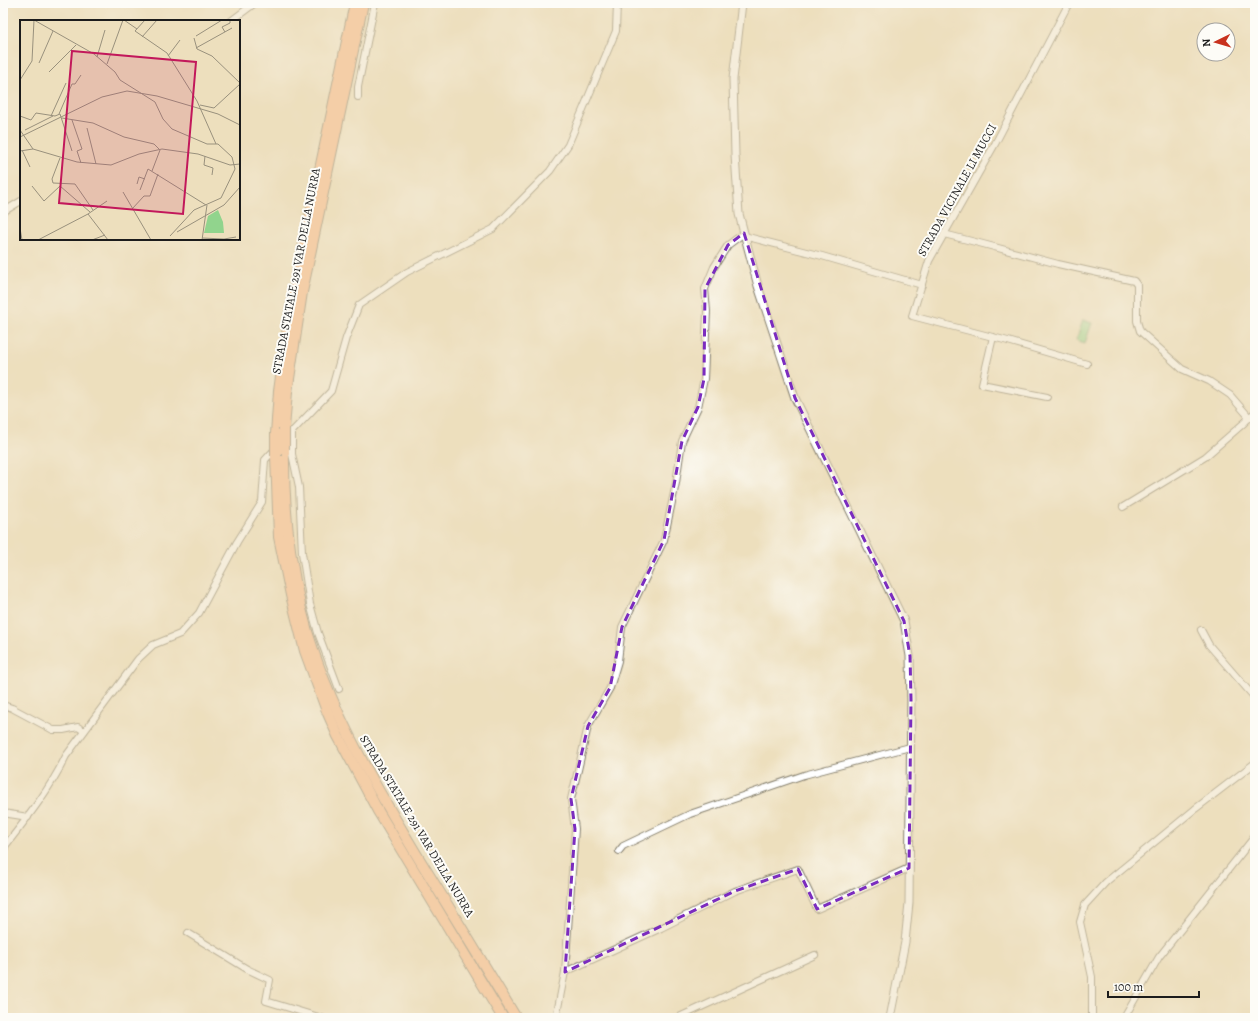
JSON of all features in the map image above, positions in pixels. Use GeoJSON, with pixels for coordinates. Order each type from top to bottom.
{"type":"FeatureCollection","features":[{"type":"Feature","properties":{"kind":"highway","name":"STRADA STATALE 291 VAR DELLA NURRA"},"geometry":{"type":"LineString","coordinates":[[355,3],[290,312],[279,391],[284,431],[276,456],[279,537],[290,595],[305,651],[327,711],[338,736],[378,811],[503,1018]]}},
{"type":"Feature","properties":{"kind":"highway","name":"STRADA STATALE 291 VAR DELLA NURRA"},"geometry":{"type":"LineString","coordinates":[[363,3],[302,292],[288,386],[284,431],[284,500],[289,541],[296,585],[314,656],[353,746],[387,806],[516,1018]]}},
{"type":"Feature","properties":{"kind":"street"},"geometry":{"type":"LineString","coordinates":[[232,20],[255,3]]}},
{"type":"Feature","properties":{"kind":"street"},"geometry":{"type":"LineString","coordinates":[[358,97],[358,87],[375,3]]}},
{"type":"Feature","properties":{"kind":"street"},"geometry":{"type":"LineString","coordinates":[[3,852],[6,845],[28,817],[59,771],[66,756],[138,659],[153,645],[180,634],[199,613],[237,542],[262,502],[265,460],[284,431],[331,391],[346,338],[359,305],[407,272],[493,229],[550,171],[568,145],[616,31],[617,3]]}},
{"type":"Feature","properties":{"kind":"street"},"geometry":{"type":"LineString","coordinates":[[742,3],[733,79],[735,155],[739,214],[744,235],[758,286],[795,398],[904,621],[910,656],[909,903],[905,942],[890,1018]]}},
{"type":"Feature","properties":{"kind":"street","name":"STRADA VICINALE LI MUCCI"},"geometry":{"type":"LineString","coordinates":[[1069,3],[995,144],[929,260],[912,316],[994,337],[1087,364]]}},
{"type":"Feature","properties":{"kind":"street"},"geometry":{"type":"LineString","coordinates":[[3,212],[20,202]]}},
{"type":"Feature","properties":{"kind":"street"},"geometry":{"type":"LineString","coordinates":[[944,234],[1058,264],[1134,281],[1137,285],[1137,321],[1140,331],[1182,369],[1209,381],[1230,395],[1250,418]]}},
{"type":"Feature","properties":{"kind":"street"},"geometry":{"type":"LineString","coordinates":[[556,1018],[565,972],[574,829],[571,799],[588,726],[610,688],[618,661],[622,627],[664,540],[676,483],[682,441],[698,407],[704,379],[707,311],[704,289],[714,267],[728,245],[744,235],[922,285]]}},
{"type":"Feature","properties":{"kind":"street"},"geometry":{"type":"LineString","coordinates":[[994,337],[982,384],[1047,397]]}},
{"type":"Feature","properties":{"kind":"street"},"geometry":{"type":"LineString","coordinates":[[1123,507],[1205,457],[1255,412]]}},
{"type":"Feature","properties":{"kind":"street"},"geometry":{"type":"LineString","coordinates":[[284,431],[292,454],[299,487],[302,553],[310,604],[318,634],[339,689]]}},
{"type":"Feature","properties":{"kind":"street"},"geometry":{"type":"LineString","coordinates":[[1201,630],[1209,645],[1255,698]]}},
{"type":"Feature","properties":{"kind":"street"},"geometry":{"type":"LineString","coordinates":[[3,705],[12,708],[53,730],[78,727],[84,731]]}},
{"type":"Feature","properties":{"kind":"street"},"geometry":{"type":"LineString","coordinates":[[619,851],[623,846],[690,814],[804,775],[910,747]]}},
{"type":"Feature","properties":{"kind":"street"},"geometry":{"type":"LineString","coordinates":[[1092,1018],[1092,977],[1080,922],[1085,905],[1106,882],[1255,763]]}},
{"type":"Feature","properties":{"kind":"street"},"geometry":{"type":"LineString","coordinates":[[3,813],[28,817]]}},
{"type":"Feature","properties":{"kind":"street"},"geometry":{"type":"LineString","coordinates":[[1124,1018],[1159,957],[1255,836]]}},
{"type":"Feature","properties":{"kind":"street"},"geometry":{"type":"LineString","coordinates":[[565,972],[735,892],[798,869],[816,909],[909,868]]}},
{"type":"Feature","properties":{"kind":"street"},"geometry":{"type":"LineString","coordinates":[[188,933],[247,970],[270,980],[266,1001],[322,1018]]}},
{"type":"Feature","properties":{"kind":"street"},"geometry":{"type":"LineString","coordinates":[[677,1018],[815,955]]}},
{"type":"Feature","properties":{"kind":"highlighted area"},"geometry":{"type":"Polygon","coordinates":[[[744,233],[795,398],[904,621],[910,656],[911,700],[909,868],[817,909],[798,869],[735,891],[565,972],[575,829],[571,799],[588,726],[610,688],[622,627],[664,540],[682,441],[698,407],[704,379],[705,289],[728,245],[744,233]]]}},
{"type":"Feature","properties":{"kind":"green space"},"geometry":{"type":"Polygon","coordinates":[[[1083,320],[1092,323],[1085,343],[1076,340],[1083,320]]]}}]}
